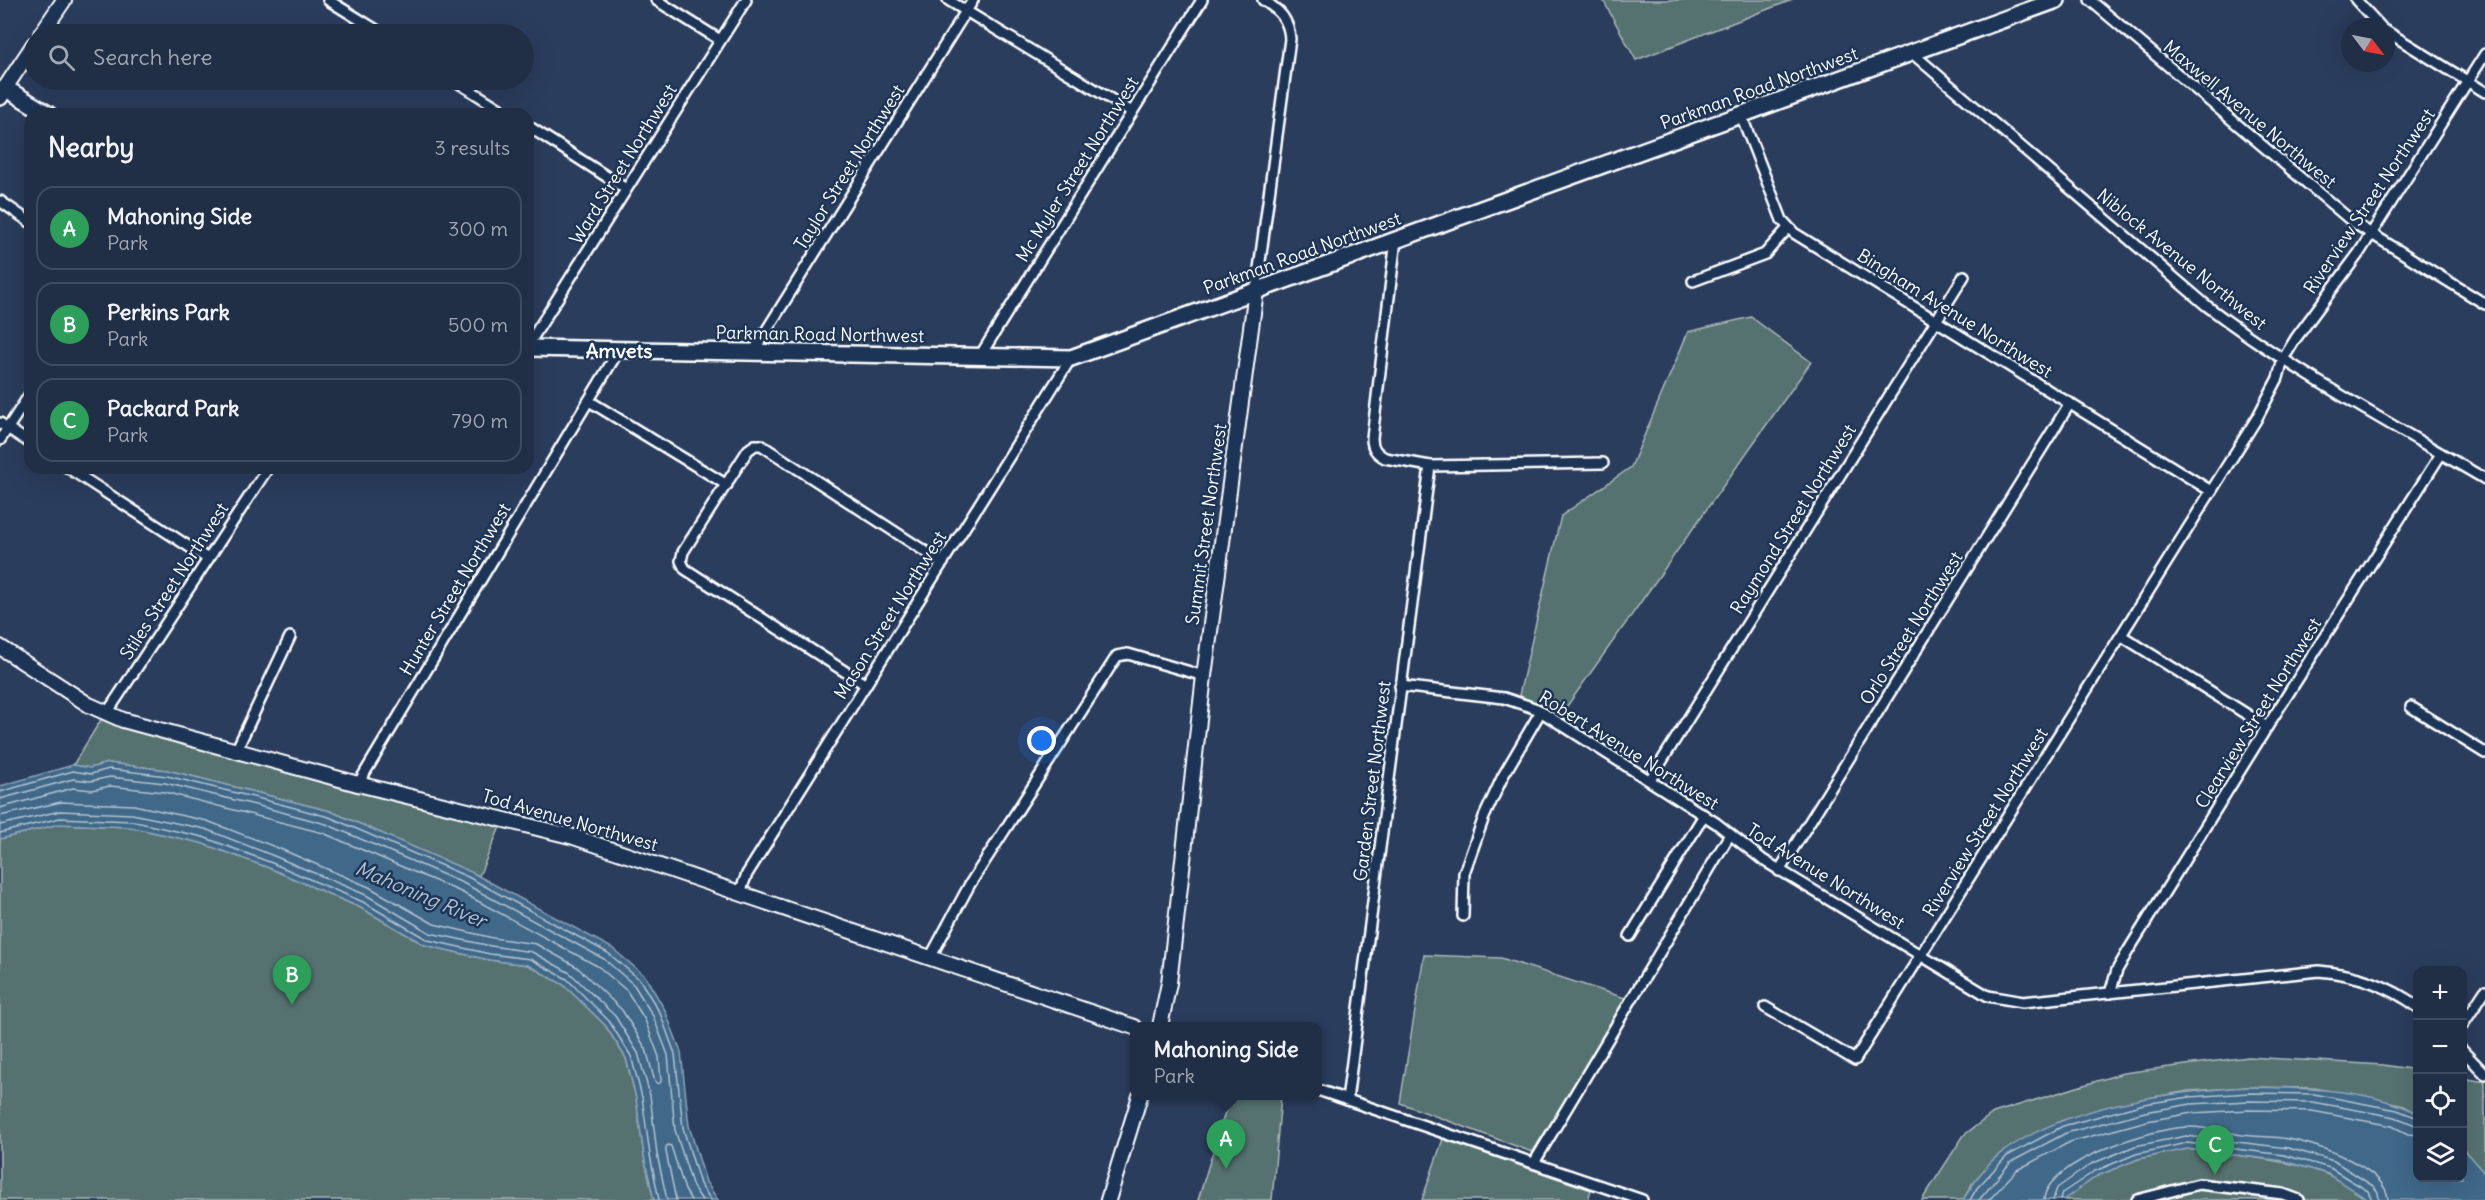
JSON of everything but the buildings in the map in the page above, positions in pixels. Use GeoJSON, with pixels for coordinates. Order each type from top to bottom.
{"type":"FeatureCollection","features":[{"type":"Feature","properties":{"kind":"main road"},"geometry":{"type":"LineString","coordinates":[[48,24],[64,0]]}},
{"type":"Feature","properties":{"kind":"main road","name":"Parkman Road Northwest"},"geometry":{"type":"LineString","coordinates":[[534,346],[619,350],[1071,358],[2057,0]]}},
{"type":"Feature","properties":{"kind":"main road"},"geometry":{"type":"LineString","coordinates":[[24,58],[2,90],[36,108]]}},
{"type":"Feature","properties":{"kind":"main road","name":"Summit Street Northwest"},"geometry":{"type":"LineString","coordinates":[[1161,1022],[1168,983],[1204,676],[1256,291]]}},
{"type":"Feature","properties":{"kind":"main road","name":"Tod Avenue Northwest"},"geometry":{"type":"LineString","coordinates":[[0,647],[89,705],[123,720],[358,784],[574,837],[1130,1026]]}},
{"type":"Feature","properties":{"kind":"main road"},"geometry":{"type":"LineString","coordinates":[[1108,1200],[1138,1100]]}},
{"type":"Feature","properties":{"kind":"street"},"geometry":{"type":"LineString","coordinates":[[328,0],[366,24]]}},
{"type":"Feature","properties":{"kind":"street"},"geometry":{"type":"LineString","coordinates":[[656,0],[720,40]]}},
{"type":"Feature","properties":{"kind":"street","name":"Ward Street Northwest"},"geometry":{"type":"LineString","coordinates":[[534,336],[746,0]]}},
{"type":"Feature","properties":{"kind":"street"},"geometry":{"type":"LineString","coordinates":[[948,0],[1132,112]]}},
{"type":"Feature","properties":{"kind":"street","name":"Taylor Street Northwest"},"geometry":{"type":"LineString","coordinates":[[753,352],[973,0]]}},
{"type":"Feature","properties":{"kind":"street","name":"Mc Myler Street Northwest"},"geometry":{"type":"LineString","coordinates":[[980,357],[1202,0]]}},
{"type":"Feature","properties":{"kind":"street","name":"Summit Street Northwest"},"geometry":{"type":"LineString","coordinates":[[1256,291],[1290,39],[1288,26],[1279,11],[1263,0]]}},
{"type":"Feature","properties":{"kind":"street","name":"Maxwell Avenue Northwest"},"geometry":{"type":"LineString","coordinates":[[2090,0],[2324,199],[2371,234],[2485,304]]}},
{"type":"Feature","properties":{"kind":"street"},"geometry":{"type":"LineString","coordinates":[[2356,0],[2373,18]]}},
{"type":"Feature","properties":{"kind":"street"},"geometry":{"type":"LineString","coordinates":[[2395,36],[2485,92]]}},
{"type":"Feature","properties":{"kind":"street","name":"Niblock Avenue Northwest"},"geometry":{"type":"LineString","coordinates":[[1912,52],[2207,306],[2283,359],[2485,479]]}},
{"type":"Feature","properties":{"kind":"street","name":"Riverview Street Northwest"},"geometry":{"type":"LineString","coordinates":[[1765,1007],[1855,1060],[2268,399],[2283,359],[2371,234],[2485,54]]}},
{"type":"Feature","properties":{"kind":"street"},"geometry":{"type":"LineString","coordinates":[[470,90],[498,108]]}},
{"type":"Feature","properties":{"kind":"street"},"geometry":{"type":"LineString","coordinates":[[1693,281],[1765,254],[1788,228],[1782,220],[1741,114]]}},
{"type":"Feature","properties":{"kind":"street"},"geometry":{"type":"LineString","coordinates":[[534,130],[626,189]]}},
{"type":"Feature","properties":{"kind":"street"},"geometry":{"type":"LineString","coordinates":[[0,201],[24,218]]}},
{"type":"Feature","properties":{"kind":"street","name":"Bingham Avenue Northwest"},"geometry":{"type":"LineString","coordinates":[[1788,228],[2211,491]]}},
{"type":"Feature","properties":{"kind":"street"},"geometry":{"type":"LineString","coordinates":[[1396,239],[1372,438],[1376,451],[1385,458],[1430,466],[1603,463]]}},
{"type":"Feature","properties":{"kind":"street","name":"Raymond Street Northwest"},"geometry":{"type":"LineString","coordinates":[[1650,780],[1964,276]]}},
{"type":"Feature","properties":{"kind":"street","name":"Hunter Street Northwest"},"geometry":{"type":"LineString","coordinates":[[358,784],[619,350]]}},
{"type":"Feature","properties":{"kind":"street","name":"Mason Street Northwest"},"geometry":{"type":"LineString","coordinates":[[740,892],[747,874],[1071,358]]}},
{"type":"Feature","properties":{"kind":"street"},"geometry":{"type":"LineString","coordinates":[[0,440],[4,426],[24,401]]}},
{"type":"Feature","properties":{"kind":"street"},"geometry":{"type":"LineString","coordinates":[[589,401],[727,485]]}},
{"type":"Feature","properties":{"kind":"street","name":"Orlo Street Northwest"},"geometry":{"type":"LineString","coordinates":[[1779,871],[2070,403]]}},
{"type":"Feature","properties":{"kind":"street"},"geometry":{"type":"LineString","coordinates":[[4,426],[24,439]]}},
{"type":"Feature","properties":{"kind":"street"},"geometry":{"type":"LineString","coordinates":[[866,685],[682,566],[683,552],[748,450],[755,445],[761,445],[943,563]]}},
{"type":"Feature","properties":{"kind":"street","name":"Clearview Street Northwest"},"geometry":{"type":"LineString","coordinates":[[2110,993],[2123,961],[2267,727],[2441,454]]}},
{"type":"Feature","properties":{"kind":"street","name":"Garden Street Northwest"},"geometry":{"type":"LineString","coordinates":[[1347,1100],[1430,466]]}},
{"type":"Feature","properties":{"kind":"street"},"geometry":{"type":"LineString","coordinates":[[77,474],[208,559]]}},
{"type":"Feature","properties":{"kind":"street","name":"Stiles Street Northwest"},"geometry":{"type":"LineString","coordinates":[[107,712],[264,474]]}},
{"type":"Feature","properties":{"kind":"street"},"geometry":{"type":"LineString","coordinates":[[2121,636],[2267,727]]}},
{"type":"Feature","properties":{"kind":"street"},"geometry":{"type":"LineString","coordinates":[[236,751],[290,637]]}},
{"type":"Feature","properties":{"kind":"street"},"geometry":{"type":"LineString","coordinates":[[930,958],[970,884],[1118,656],[1128,654],[1204,676]]}},
{"type":"Feature","properties":{"kind":"street","name":"Robert Avenue Northwest"},"geometry":{"type":"LineString","coordinates":[[1401,686],[1504,698],[1541,711],[1704,815],[1730,836]]}},
{"type":"Feature","properties":{"kind":"street"},"geometry":{"type":"LineString","coordinates":[[2411,707],[2485,753]]}},
{"type":"Feature","properties":{"kind":"street"},"geometry":{"type":"LineString","coordinates":[[1463,916],[1464,873],[1484,818],[1503,776],[1541,711]]}},
{"type":"Feature","properties":{"kind":"street"},"geometry":{"type":"LineString","coordinates":[[1629,936],[1704,815]]}},
{"type":"Feature","properties":{"kind":"street","name":"Tod Avenue Northwest"},"geometry":{"type":"LineString","coordinates":[[1534,1163],[1730,836],[1779,871],[1977,991],[1998,999],[2023,1002],[2319,971],[2366,980],[2394,992],[2413,1004]]}},
{"type":"Feature","properties":{"kind":"street"},"geometry":{"type":"LineString","coordinates":[[2467,1020],[2485,991]]}},
{"type":"Feature","properties":{"kind":"street"},"geometry":{"type":"LineString","coordinates":[[2467,1054],[2485,1074]]}},
{"type":"Feature","properties":{"kind":"street"},"geometry":{"type":"LineString","coordinates":[[1322,1092],[1642,1200]]}},
{"type":"Feature","properties":{"kind":"street"},"geometry":{"type":"LineString","coordinates":[[2137,1200],[2199,1184],[2283,1194],[2299,1200]]}},
{"type":"Feature","properties":{"kind":"green space"},"geometry":{"type":"Polygon","coordinates":[[[1603,0],[1792,0],[1636,60],[1603,0]]]}},
{"type":"Feature","properties":{"kind":"green space"},"geometry":{"type":"Polygon","coordinates":[[[1751,317],[1811,362],[1560,716],[1519,695],[1561,516],[1631,467],[1688,332],[1751,317]]]}},
{"type":"Feature","properties":{"kind":"green space"},"geometry":{"type":"Polygon","coordinates":[[[102,718],[116,725],[500,827],[479,876],[330,811],[167,770],[108,763],[90,768],[73,765],[102,718]]]}},
{"type":"Feature","properties":{"kind":"green space"},"geometry":{"type":"Polygon","coordinates":[[[59,824],[130,827],[201,843],[269,868],[361,908],[425,945],[489,960],[528,965],[564,985],[605,1025],[626,1058],[636,1098],[644,1156],[654,1200],[0,1200],[0,839],[59,824]]]}},
{"type":"Feature","properties":{"kind":"green space"},"geometry":{"type":"Polygon","coordinates":[[[1424,955],[1501,958],[1631,1000],[1532,1152],[1400,1103],[1424,955]]]}},
{"type":"Feature","properties":{"kind":"green space"},"geometry":{"type":"Polygon","coordinates":[[[2248,1057],[2383,1065],[2413,1069],[2413,1111],[2400,1104],[2314,1088],[2248,1087],[2189,1091],[2142,1099],[2061,1121],[1972,1184],[1963,1200],[1922,1200],[1964,1135],[1993,1113],[2123,1073],[2248,1057]]]}},
{"type":"Feature","properties":{"kind":"green space"},"geometry":{"type":"Polygon","coordinates":[[[2467,1079],[2485,1082],[2485,1174],[2467,1154],[2467,1079]]]}},
{"type":"Feature","properties":{"kind":"green space"},"geometry":{"type":"Polygon","coordinates":[[[1229,1100],[1281,1100],[1272,1200],[1198,1200],[1229,1100]]]}},
{"type":"Feature","properties":{"kind":"green space"},"geometry":{"type":"Polygon","coordinates":[[[1443,1139],[1591,1190],[1588,1200],[1422,1200],[1443,1139]]]}},
{"type":"Feature","properties":{"kind":"green space"},"geometry":{"type":"Polygon","coordinates":[[[2187,1149],[2258,1158],[2307,1168],[2350,1186],[2368,1200],[2063,1200],[2097,1176],[2138,1159],[2187,1149]]]}},
{"type":"Feature","properties":{"kind":"water","name":"Mahoning River"},"geometry":{"type":"Polygon","coordinates":[[[108,763],[167,770],[330,811],[471,872],[612,948],[645,976],[665,1010],[681,1052],[689,1126],[706,1182],[718,1200],[654,1200],[644,1156],[636,1098],[626,1058],[605,1025],[564,985],[528,965],[489,960],[425,945],[361,908],[269,868],[201,843],[130,827],[59,824],[0,839],[0,786],[73,765],[90,768],[108,763]]]}},
{"type":"Feature","properties":{"kind":"water"},"geometry":{"type":"Polygon","coordinates":[[[2248,1087],[2313,1089],[2356,1094],[2398,1105],[2413,1111],[2413,1182],[2467,1182],[2467,1154],[2485,1174],[2485,1200],[2368,1200],[2328,1174],[2284,1161],[2187,1149],[2138,1159],[2097,1176],[2063,1200],[1963,1200],[1992,1161],[2030,1135],[2090,1111],[2121,1103],[2186,1092],[2248,1087]]]}},
{"type":"Feature","properties":{"kind":"place","name":"Perkins Park"},"geometry":{"type":"Point","coordinates":[292,1005]}},
{"type":"Feature","properties":{"kind":"place","name":"Mahoning Side"},"geometry":{"type":"Point","coordinates":[1226,1169]}},
{"type":"Feature","properties":{"kind":"place","name":"Packard Park"},"geometry":{"type":"Point","coordinates":[2215,1175]}},
{"type":"Feature","properties":{"kind":"district","name":"Amvets"},"geometry":{"type":"Point","coordinates":[619,350]}}]}
